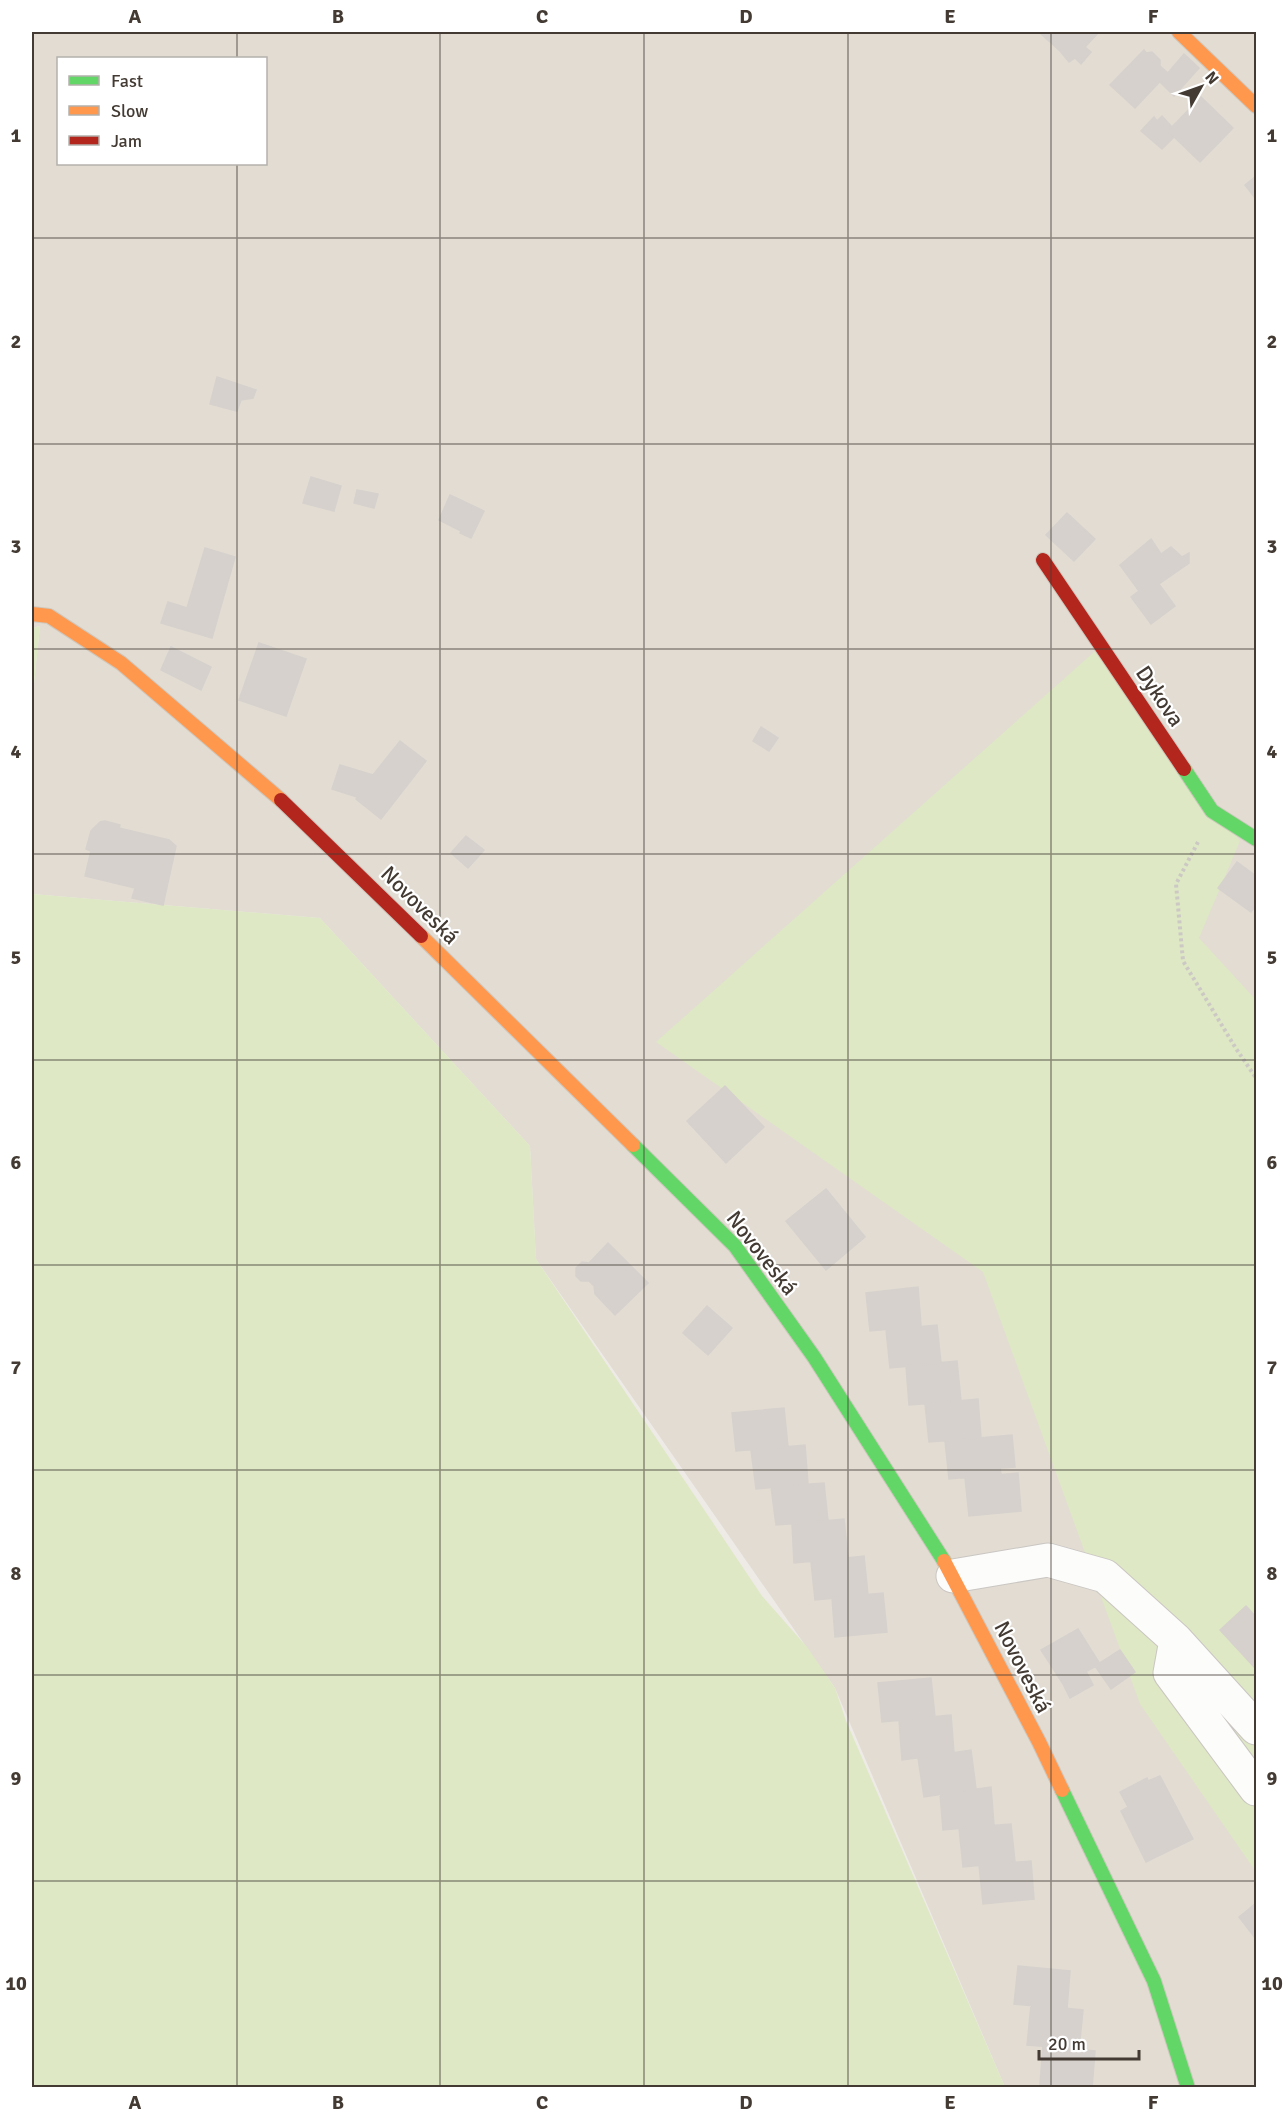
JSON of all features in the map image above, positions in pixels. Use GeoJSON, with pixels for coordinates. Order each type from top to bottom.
{"type":"FeatureCollection","features":[{"type":"Feature","properties":{"kind":"street"},"geometry":{"type":"LineString","coordinates":[[1179,32],[1257,106]]}},
{"type":"Feature","properties":{"kind":"street","name":"Dykova"},"geometry":{"type":"LineString","coordinates":[[1043,560],[1212,811],[1257,839]]}},
{"type":"Feature","properties":{"kind":"street","name":"Novoveská"},"geometry":{"type":"LineString","coordinates":[[32,614],[49,616],[121,663],[290,807],[735,1246],[814,1357],[953,1576],[1038,1742],[1154,1982],[1188,2088]]}},
{"type":"Feature","properties":{"kind":"street"},"geometry":{"type":"LineString","coordinates":[[953,1576],[1048,1560],[1104,1576],[1176,1640],[1257,1728]]}},
{"type":"Feature","properties":{"kind":"street"},"geometry":{"type":"LineString","coordinates":[[1176,1640],[1170,1673],[1257,1788]]}},
{"type":"Feature","properties":{"kind":"path"},"geometry":{"type":"LineString","coordinates":[[1212,811],[1176,884],[1183,961],[1235,1047],[1257,1078]]}},
{"type":"Feature","properties":{"kind":"shaded area"},"geometry":{"type":"Polygon","coordinates":[[[32,32],[1256,32],[1256,2087],[1005,2087],[835,1688],[536,1259],[530,1146],[320,918],[32,894],[32,703],[40,626],[32,628],[32,32]]]}},
{"type":"Feature","properties":{"kind":"green space"},"geometry":{"type":"Polygon","coordinates":[[[40,626],[32,703],[32,628],[40,626]]]}},
{"type":"Feature","properties":{"kind":"green space"},"geometry":{"type":"Polygon","coordinates":[[[1103,644],[1240,841],[1199,938],[1256,1000],[1256,1866],[1254,1869],[1140,1704],[983,1272],[656,1042],[1103,644]]]}},
{"type":"Feature","properties":{"kind":"green space"},"geometry":{"type":"Polygon","coordinates":[[[32,894],[320,918],[530,1146],[536,1259],[762,1596],[807,1647],[835,1688],[846,1721],[1005,2087],[32,2087],[32,894]]]}},
{"type":"Feature","properties":{"kind":"building"},"geometry":{"type":"Polygon","coordinates":[[[1039,32],[1099,32],[1085,47],[1091,52],[1081,64],[1075,58],[1069,62],[1039,32]]]}},
{"type":"Feature","properties":{"kind":"building"},"geometry":{"type":"Polygon","coordinates":[[[1144,50],[1146,53],[1152,52],[1160,60],[1160,66],[1168,73],[1135,108],[1110,85],[1144,50]]]}},
{"type":"Feature","properties":{"kind":"building"},"geometry":{"type":"Polygon","coordinates":[[[1184,54],[1199,68],[1174,96],[1160,82],[1184,54]]]}},
{"type":"Feature","properties":{"kind":"building"},"geometry":{"type":"Polygon","coordinates":[[[1201,97],[1233,128],[1200,162],[1168,131],[1201,97]]]}},
{"type":"Feature","properties":{"kind":"building"},"geometry":{"type":"Polygon","coordinates":[[[1162,116],[1172,127],[1168,131],[1174,137],[1162,149],[1141,131],[1154,117],[1157,121],[1162,116]]]}},
{"type":"Feature","properties":{"kind":"building"},"geometry":{"type":"Polygon","coordinates":[[[1256,176],[1256,199],[1245,185],[1256,176]]]}},
{"type":"Feature","properties":{"kind":"building"},"geometry":{"type":"Polygon","coordinates":[[[217,377],[256,390],[253,398],[241,400],[237,411],[210,404],[217,377]]]}},
{"type":"Feature","properties":{"kind":"building"},"geometry":{"type":"Polygon","coordinates":[[[311,477],[341,486],[334,511],[303,503],[311,477]]]}},
{"type":"Feature","properties":{"kind":"building"},"geometry":{"type":"Polygon","coordinates":[[[357,490],[378,494],[374,508],[354,503],[357,490]]]}},
{"type":"Feature","properties":{"kind":"building"},"geometry":{"type":"Polygon","coordinates":[[[450,495],[484,511],[471,538],[439,520],[450,495]]]}},
{"type":"Feature","properties":{"kind":"building"},"geometry":{"type":"Polygon","coordinates":[[[1067,513],[1081,526],[1060,548],[1046,535],[1067,513]]]}},
{"type":"Feature","properties":{"kind":"building"},"geometry":{"type":"Polygon","coordinates":[[[1081,526],[1095,539],[1074,561],[1060,548],[1081,526]]]}},
{"type":"Feature","properties":{"kind":"building"},"geometry":{"type":"Polygon","coordinates":[[[1151,539],[1161,554],[1171,547],[1182,557],[1189,553],[1189,563],[1159,584],[1175,606],[1151,624],[1131,597],[1139,591],[1120,565],[1151,539]]]}},
{"type":"Feature","properties":{"kind":"building"},"geometry":{"type":"Polygon","coordinates":[[[205,548],[235,557],[212,638],[161,623],[168,602],[187,608],[205,548]]]}},
{"type":"Feature","properties":{"kind":"building"},"geometry":{"type":"Polygon","coordinates":[[[259,643],[306,659],[286,716],[239,700],[259,643]]]}},
{"type":"Feature","properties":{"kind":"building"},"geometry":{"type":"Polygon","coordinates":[[[171,647],[211,667],[201,690],[161,670],[171,647]]]}},
{"type":"Feature","properties":{"kind":"building"},"geometry":{"type":"Polygon","coordinates":[[[761,727],[778,738],[769,751],[753,741],[761,727]]]}},
{"type":"Feature","properties":{"kind":"building"},"geometry":{"type":"Polygon","coordinates":[[[400,741],[426,761],[381,819],[356,799],[357,797],[332,789],[340,765],[373,775],[400,741]]]}},
{"type":"Feature","properties":{"kind":"building"},"geometry":{"type":"Polygon","coordinates":[[[100,822],[120,825],[119,828],[169,840],[176,846],[163,905],[132,898],[135,888],[85,876],[91,851],[86,849],[91,831],[100,822]]]}},
{"type":"Feature","properties":{"kind":"building"},"geometry":{"type":"Polygon","coordinates":[[[466,836],[484,850],[468,868],[451,853],[466,836]]]}},
{"type":"Feature","properties":{"kind":"building"},"geometry":{"type":"Polygon","coordinates":[[[1237,862],[1256,876],[1256,906],[1251,912],[1218,888],[1237,862]]]}},
{"type":"Feature","properties":{"kind":"building"},"geometry":{"type":"Polygon","coordinates":[[[725,1086],[764,1127],[726,1163],[687,1121],[725,1086]]]}},
{"type":"Feature","properties":{"kind":"building"},"geometry":{"type":"Polygon","coordinates":[[[826,1189],[865,1237],[826,1270],[786,1221],[826,1189]]]}},
{"type":"Feature","properties":{"kind":"building"},"geometry":{"type":"Polygon","coordinates":[[[608,1243],[648,1283],[615,1315],[595,1294],[594,1286],[589,1281],[581,1281],[576,1276],[576,1268],[582,1262],[589,1263],[608,1243]]]}},
{"type":"Feature","properties":{"kind":"building"},"geometry":{"type":"Polygon","coordinates":[[[918,1287],[921,1326],[870,1331],[866,1293],[918,1287]]]}},
{"type":"Feature","properties":{"kind":"building"},"geometry":{"type":"Polygon","coordinates":[[[707,1306],[732,1328],[708,1355],[683,1333],[707,1306]]]}},
{"type":"Feature","properties":{"kind":"building"},"geometry":{"type":"Polygon","coordinates":[[[937,1325],[941,1363],[890,1368],[886,1330],[937,1325]]]}},
{"type":"Feature","properties":{"kind":"building"},"geometry":{"type":"Polygon","coordinates":[[[957,1361],[961,1401],[909,1405],[906,1366],[957,1361]]]}},
{"type":"Feature","properties":{"kind":"building"},"geometry":{"type":"Polygon","coordinates":[[[978,1399],[981,1438],[929,1442],[925,1404],[978,1399]]]}},
{"type":"Feature","properties":{"kind":"building"},"geometry":{"type":"Polygon","coordinates":[[[784,1408],[788,1447],[736,1451],[732,1413],[784,1408]]]}},
{"type":"Feature","properties":{"kind":"building"},"geometry":{"type":"Polygon","coordinates":[[[1012,1435],[1015,1467],[1000,1468],[1001,1474],[949,1479],[945,1441],[1012,1435]]]}},
{"type":"Feature","properties":{"kind":"building"},"geometry":{"type":"Polygon","coordinates":[[[805,1445],[808,1484],[756,1489],[751,1450],[805,1445]]]}},
{"type":"Feature","properties":{"kind":"building"},"geometry":{"type":"Polygon","coordinates":[[[1018,1473],[1021,1511],[969,1516],[965,1478],[1018,1473]]]}},
{"type":"Feature","properties":{"kind":"building"},"geometry":{"type":"Polygon","coordinates":[[[824,1483],[828,1521],[776,1525],[771,1487],[824,1483]]]}},
{"type":"Feature","properties":{"kind":"building"},"geometry":{"type":"Polygon","coordinates":[[[844,1519],[848,1558],[794,1563],[792,1524],[844,1519]]]}},
{"type":"Feature","properties":{"kind":"building"},"geometry":{"type":"Polygon","coordinates":[[[864,1556],[868,1595],[815,1600],[811,1562],[864,1556]]]}},
{"type":"Feature","properties":{"kind":"building"},"geometry":{"type":"Polygon","coordinates":[[[883,1593],[887,1632],[835,1637],[832,1598],[883,1593]]]}},
{"type":"Feature","properties":{"kind":"building"},"geometry":{"type":"Polygon","coordinates":[[[1246,1606],[1256,1617],[1256,1669],[1220,1630],[1246,1606]]]}},
{"type":"Feature","properties":{"kind":"building"},"geometry":{"type":"Polygon","coordinates":[[[1078,1629],[1100,1664],[1063,1684],[1041,1650],[1078,1629]]]}},
{"type":"Feature","properties":{"kind":"building"},"geometry":{"type":"Polygon","coordinates":[[[1120,1650],[1135,1672],[1111,1689],[1095,1666],[1120,1650]]]}},
{"type":"Feature","properties":{"kind":"building"},"geometry":{"type":"Polygon","coordinates":[[[1086,1671],[1093,1685],[1070,1698],[1063,1684],[1086,1671]]]}},
{"type":"Feature","properties":{"kind":"building"},"geometry":{"type":"Polygon","coordinates":[[[931,1678],[935,1717],[882,1722],[878,1683],[931,1678]]]}},
{"type":"Feature","properties":{"kind":"building"},"geometry":{"type":"Polygon","coordinates":[[[951,1715],[954,1753],[902,1760],[899,1720],[951,1715]]]}},
{"type":"Feature","properties":{"kind":"building"},"geometry":{"type":"Polygon","coordinates":[[[971,1750],[976,1789],[924,1797],[918,1758],[971,1750]]]}},
{"type":"Feature","properties":{"kind":"building"},"geometry":{"type":"Polygon","coordinates":[[[1160,1776],[1193,1839],[1146,1862],[1121,1811],[1128,1807],[1120,1792],[1147,1778],[1148,1781],[1160,1776]]]}},
{"type":"Feature","properties":{"kind":"building"},"geometry":{"type":"Polygon","coordinates":[[[991,1787],[994,1825],[943,1830],[940,1794],[991,1787]]]}},
{"type":"Feature","properties":{"kind":"building"},"geometry":{"type":"Polygon","coordinates":[[[1011,1824],[1015,1862],[963,1867],[959,1828],[1011,1824]]]}},
{"type":"Feature","properties":{"kind":"building"},"geometry":{"type":"Polygon","coordinates":[[[1031,1861],[1034,1899],[983,1904],[979,1865],[1031,1861]]]}},
{"type":"Feature","properties":{"kind":"building"},"geometry":{"type":"Polygon","coordinates":[[[1256,1903],[1256,1939],[1239,1917],[1256,1903]]]}},
{"type":"Feature","properties":{"kind":"building"},"geometry":{"type":"Polygon","coordinates":[[[1018,1966],[1070,1971],[1067,2009],[1014,2004],[1018,1966]]]}},
{"type":"Feature","properties":{"kind":"building"},"geometry":{"type":"Polygon","coordinates":[[[1031,2005],[1083,2010],[1079,2049],[1027,2045],[1031,2005]]]}},
{"type":"Feature","properties":{"kind":"building"},"geometry":{"type":"Polygon","coordinates":[[[1043,2046],[1095,2051],[1092,2088],[1040,2084],[1043,2046]]]}},
{"type":"Feature","properties":{"kind":"traffic: fast"},"geometry":{"type":"LineString","coordinates":[[1184,769],[1212,811],[1256,839]]}},
{"type":"Feature","properties":{"kind":"traffic: fast"},"geometry":{"type":"LineString","coordinates":[[633,1145],[735,1246],[814,1357],[944,1561]]}},
{"type":"Feature","properties":{"kind":"traffic: fast"},"geometry":{"type":"LineString","coordinates":[[1062,1790],[1154,1981],[1188,2088]]}},
{"type":"Feature","properties":{"kind":"traffic: slow"},"geometry":{"type":"LineString","coordinates":[[1179,32],[1256,106]]}},
{"type":"Feature","properties":{"kind":"traffic: slow"},"geometry":{"type":"LineString","coordinates":[[32,614],[49,616],[121,663],[281,800]]}},
{"type":"Feature","properties":{"kind":"traffic: slow"},"geometry":{"type":"LineString","coordinates":[[421,936],[633,1145]]}},
{"type":"Feature","properties":{"kind":"traffic: slow"},"geometry":{"type":"LineString","coordinates":[[944,1561],[1062,1790]]}},
{"type":"Feature","properties":{"kind":"traffic: jam"},"geometry":{"type":"LineString","coordinates":[[1043,560],[1184,769]]}},
{"type":"Feature","properties":{"kind":"traffic: jam"},"geometry":{"type":"LineString","coordinates":[[281,800],[421,936]]}}]}
